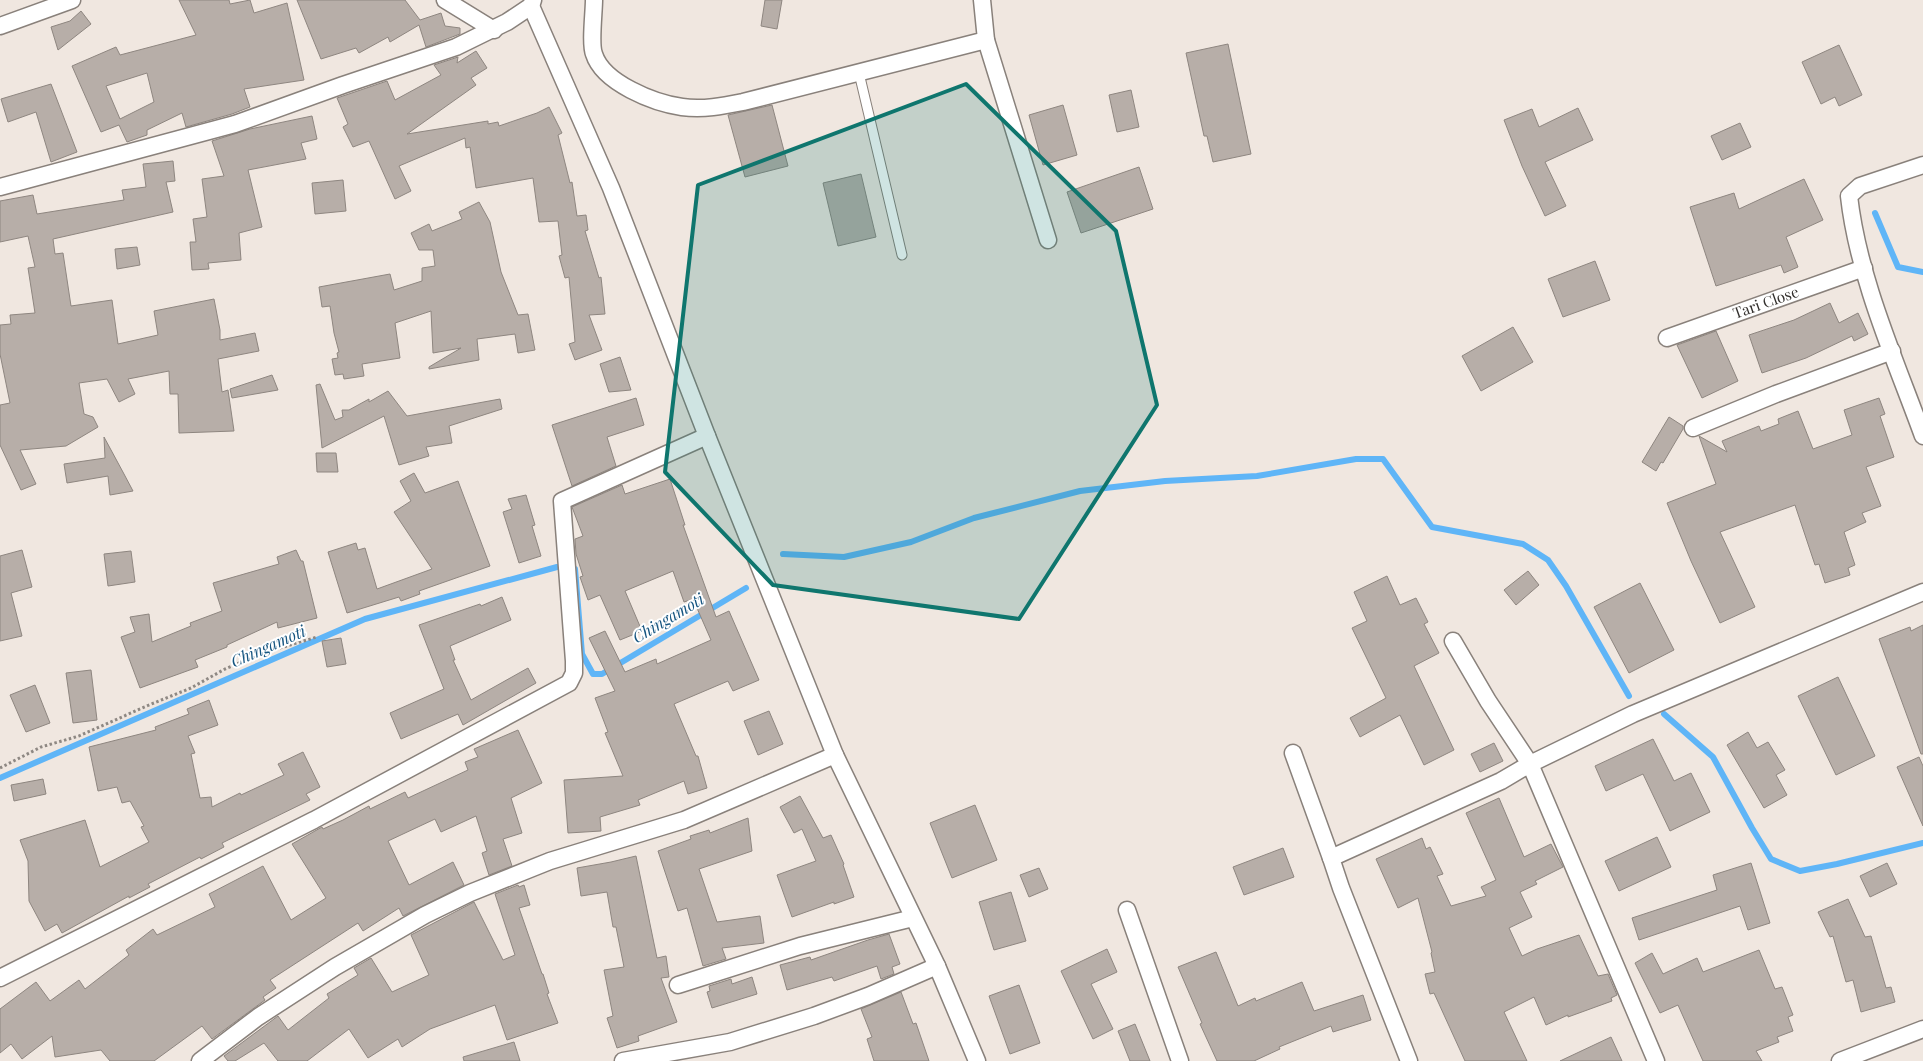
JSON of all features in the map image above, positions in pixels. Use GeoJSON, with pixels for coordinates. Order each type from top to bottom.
{"type":"FeatureCollection","features":[{"type":"Feature","properties":{"kind":"street"},"geometry":{"type":"LineString","coordinates":[[0,26],[72,0]]}},
{"type":"Feature","properties":{"kind":"street"},"geometry":{"type":"LineString","coordinates":[[445,0],[494,30]]}},
{"type":"Feature","properties":{"kind":"street"},"geometry":{"type":"LineString","coordinates":[[594,0],[593,53],[605,73],[619,84],[663,102],[682,107],[712,108],[743,102],[986,40]]}},
{"type":"Feature","properties":{"kind":"street"},"geometry":{"type":"LineString","coordinates":[[982,0],[986,40],[1048,240]]}},
{"type":"Feature","properties":{"kind":"street"},"geometry":{"type":"LineString","coordinates":[[0,187],[235,124],[456,47],[494,30],[532,3],[611,188],[707,436],[835,755],[938,966],[977,1061]]}},
{"type":"Feature","properties":{"kind":"street"},"geometry":{"type":"LineString","coordinates":[[1923,165],[1860,186],[1849,196],[1852,227],[1864,268],[1923,436]]}},
{"type":"Feature","properties":{"kind":"street","name":"Tari Close"},"geometry":{"type":"LineString","coordinates":[[1667,338],[1864,268]]}},
{"type":"Feature","properties":{"kind":"street"},"geometry":{"type":"LineString","coordinates":[[1693,428],[1776,394],[1892,351]]}},
{"type":"Feature","properties":{"kind":"street"},"geometry":{"type":"LineString","coordinates":[[0,978],[314,820],[569,683],[574,673],[574,661],[562,501],[707,436]]}},
{"type":"Feature","properties":{"kind":"street"},"geometry":{"type":"LineString","coordinates":[[1331,858],[1501,781],[1530,764],[1633,714],[1923,592]]}},
{"type":"Feature","properties":{"kind":"street"},"geometry":{"type":"LineString","coordinates":[[1453,641],[1488,701],[1530,764],[1656,1061]]}},
{"type":"Feature","properties":{"kind":"street"},"geometry":{"type":"LineString","coordinates":[[1293,753],[1341,888],[1409,1061]]}},
{"type":"Feature","properties":{"kind":"street"},"geometry":{"type":"LineString","coordinates":[[200,1061],[258,1017],[335,967],[425,915],[470,893],[550,861],[684,820],[835,755]]}},
{"type":"Feature","properties":{"kind":"street"},"geometry":{"type":"LineString","coordinates":[[1127,910],[1180,1061]]}},
{"type":"Feature","properties":{"kind":"street"},"geometry":{"type":"LineString","coordinates":[[678,985],[800,946],[913,918]]}},
{"type":"Feature","properties":{"kind":"street"},"geometry":{"type":"LineString","coordinates":[[623,1061],[730,1042],[814,1016],[868,996],[938,966]]}},
{"type":"Feature","properties":{"kind":"street"},"geometry":{"type":"LineString","coordinates":[[1840,1061],[1923,1029]]}},
{"type":"Feature","properties":{"kind":"lane"},"geometry":{"type":"LineString","coordinates":[[859,72],[902,255]]}},
{"type":"Feature","properties":{"kind":"path"},"geometry":{"type":"LineString","coordinates":[[0,768],[41,747],[79,736],[191,688],[225,669],[260,654],[317,637]]}},
{"type":"Feature","properties":{"kind":"highlighted area"},"geometry":{"type":"Polygon","coordinates":[[[966,84],[1116,231],[1157,405],[1019,619],[773,585],[665,472],[698,185],[966,84]]]}},
{"type":"Feature","properties":{"kind":"building"},"geometry":{"type":"Polygon","coordinates":[[[179,0],[229,0],[230,4],[250,0],[254,13],[287,3],[304,80],[244,89],[250,107],[186,127],[182,113],[147,130],[147,135],[127,142],[119,125],[101,132],[72,66],[116,47],[120,55],[196,35],[179,0]],[[147,73],[106,86],[120,119],[154,102],[147,73]]]}},
{"type":"Feature","properties":{"kind":"building"},"geometry":{"type":"Polygon","coordinates":[[[297,0],[405,0],[420,20],[441,13],[445,26],[460,28],[460,34],[426,47],[419,25],[390,42],[388,37],[359,53],[356,48],[321,59],[297,0]]]}},
{"type":"Feature","properties":{"kind":"building"},"geometry":{"type":"Polygon","coordinates":[[[765,0],[782,0],[777,29],[761,26],[765,0]]]}},
{"type":"Feature","properties":{"kind":"building"},"geometry":{"type":"Polygon","coordinates":[[[81,11],[91,24],[58,50],[51,27],[70,21],[81,11]]]}},
{"type":"Feature","properties":{"kind":"building"},"geometry":{"type":"Polygon","coordinates":[[[1228,44],[1251,154],[1213,162],[1207,136],[1204,136],[1186,53],[1228,44]]]}},
{"type":"Feature","properties":{"kind":"building"},"geometry":{"type":"Polygon","coordinates":[[[1839,45],[1862,95],[1839,106],[1835,97],[1821,104],[1802,62],[1839,45]]]}},
{"type":"Feature","properties":{"kind":"building"},"geometry":{"type":"Polygon","coordinates":[[[476,51],[487,68],[471,78],[476,85],[407,134],[488,121],[488,124],[498,122],[499,126],[549,107],[562,133],[558,135],[570,183],[572,182],[577,216],[586,215],[588,230],[585,231],[599,278],[601,277],[605,314],[589,315],[602,350],[575,360],[569,344],[575,342],[569,277],[565,278],[559,256],[562,255],[558,221],[539,222],[533,178],[476,188],[470,147],[466,148],[465,138],[399,166],[411,191],[395,199],[369,141],[353,147],[343,127],[348,124],[337,98],[387,81],[395,100],[441,75],[434,65],[458,57],[457,63],[476,51]]]}},
{"type":"Feature","properties":{"kind":"building"},"geometry":{"type":"Polygon","coordinates":[[[51,84],[77,152],[51,162],[36,112],[8,122],[1,99],[51,84]]]}},
{"type":"Feature","properties":{"kind":"building"},"geometry":{"type":"Polygon","coordinates":[[[1131,90],[1139,127],[1117,132],[1109,95],[1131,90]]]}},
{"type":"Feature","properties":{"kind":"building"},"geometry":{"type":"Polygon","coordinates":[[[772,105],[788,166],[745,177],[728,115],[772,105]]]}},
{"type":"Feature","properties":{"kind":"building"},"geometry":{"type":"Polygon","coordinates":[[[1063,105],[1077,155],[1043,165],[1029,115],[1063,105]]]}},
{"type":"Feature","properties":{"kind":"building"},"geometry":{"type":"Polygon","coordinates":[[[1578,108],[1593,140],[1545,162],[1566,206],[1545,216],[1522,166],[1504,120],[1532,109],[1539,127],[1578,108]]]}},
{"type":"Feature","properties":{"kind":"building"},"geometry":{"type":"Polygon","coordinates":[[[312,116],[317,139],[301,143],[306,159],[248,170],[262,227],[239,233],[241,260],[208,263],[209,269],[192,270],[190,242],[196,242],[193,219],[207,217],[202,179],[224,176],[212,141],[250,129],[312,116]]]}},
{"type":"Feature","properties":{"kind":"building"},"geometry":{"type":"Polygon","coordinates":[[[1740,123],[1751,147],[1722,160],[1711,136],[1740,123]]]}},
{"type":"Feature","properties":{"kind":"building"},"geometry":{"type":"Polygon","coordinates":[[[173,161],[175,181],[166,182],[173,212],[53,239],[55,254],[63,253],[71,306],[112,300],[118,344],[158,335],[154,311],[214,299],[220,340],[255,333],[259,351],[218,359],[222,392],[228,390],[234,431],[179,433],[178,394],[170,394],[169,371],[128,379],[135,394],[119,402],[107,379],[79,383],[84,414],[93,417],[98,427],[66,446],[20,450],[36,484],[21,490],[0,445],[0,405],[10,403],[0,354],[0,325],[11,324],[10,315],[35,313],[28,268],[35,267],[28,236],[0,242],[0,201],[33,195],[37,214],[124,200],[122,190],[146,187],[143,164],[173,161]]]}},
{"type":"Feature","properties":{"kind":"building"},"geometry":{"type":"Polygon","coordinates":[[[1139,167],[1153,209],[1081,233],[1067,192],[1139,167]]]}},
{"type":"Feature","properties":{"kind":"building"},"geometry":{"type":"Polygon","coordinates":[[[861,174],[876,237],[838,246],[823,183],[861,174]]]}},
{"type":"Feature","properties":{"kind":"building"},"geometry":{"type":"Polygon","coordinates":[[[1804,179],[1823,220],[1786,237],[1798,267],[1784,273],[1781,265],[1716,286],[1690,207],[1734,193],[1739,209],[1804,179]]]}},
{"type":"Feature","properties":{"kind":"building"},"geometry":{"type":"Polygon","coordinates":[[[343,180],[346,211],[315,214],[312,183],[343,180]]]}},
{"type":"Feature","properties":{"kind":"building"},"geometry":{"type":"Polygon","coordinates":[[[479,202],[490,222],[501,272],[518,315],[528,314],[535,350],[518,353],[515,334],[477,339],[479,360],[429,369],[429,367],[461,348],[433,353],[431,311],[395,323],[400,358],[362,364],[364,376],[344,379],[343,374],[335,375],[332,359],[338,358],[337,353],[339,352],[330,306],[322,307],[319,287],[390,274],[394,290],[422,281],[422,268],[435,266],[433,250],[419,250],[411,233],[429,224],[432,231],[462,219],[459,212],[479,202]]]}},
{"type":"Feature","properties":{"kind":"building"},"geometry":{"type":"Polygon","coordinates":[[[137,247],[140,265],[117,269],[115,249],[137,247]]]}},
{"type":"Feature","properties":{"kind":"building"},"geometry":{"type":"Polygon","coordinates":[[[1595,261],[1610,300],[1563,317],[1548,279],[1595,261]]]}},
{"type":"Feature","properties":{"kind":"building"},"geometry":{"type":"Polygon","coordinates":[[[1830,303],[1839,323],[1858,313],[1868,334],[1854,341],[1852,336],[1806,358],[1762,373],[1749,335],[1794,320],[1830,303]]]}},
{"type":"Feature","properties":{"kind":"building"},"geometry":{"type":"Polygon","coordinates":[[[1513,327],[1533,362],[1481,391],[1462,356],[1513,327]]]}},
{"type":"Feature","properties":{"kind":"building"},"geometry":{"type":"Polygon","coordinates":[[[1716,331],[1738,381],[1702,398],[1677,345],[1716,331]]]}},
{"type":"Feature","properties":{"kind":"building"},"geometry":{"type":"Polygon","coordinates":[[[620,357],[631,390],[609,392],[600,364],[620,357]]]}},
{"type":"Feature","properties":{"kind":"building"},"geometry":{"type":"Polygon","coordinates":[[[272,375],[278,390],[232,398],[230,389],[272,375]]]}},
{"type":"Feature","properties":{"kind":"building"},"geometry":{"type":"Polygon","coordinates":[[[320,384],[335,420],[343,417],[342,410],[349,410],[369,399],[369,402],[388,391],[407,416],[500,399],[502,409],[449,426],[452,443],[426,447],[429,456],[399,465],[384,416],[322,448],[316,385],[320,384]]]}},
{"type":"Feature","properties":{"kind":"building"},"geometry":{"type":"Polygon","coordinates":[[[636,398],[644,425],[607,437],[616,466],[572,486],[552,425],[636,398]]]}},
{"type":"Feature","properties":{"kind":"building"},"geometry":{"type":"Polygon","coordinates":[[[1879,398],[1885,414],[1880,416],[1894,457],[1866,467],[1881,506],[1862,513],[1866,522],[1844,532],[1855,565],[1848,568],[1850,575],[1825,583],[1819,564],[1815,565],[1795,505],[1720,532],[1755,607],[1720,623],[1667,503],[1716,484],[1699,436],[1727,452],[1722,441],[1759,426],[1761,431],[1779,424],[1778,419],[1798,411],[1813,449],[1852,435],[1844,410],[1879,398]]]}},
{"type":"Feature","properties":{"kind":"building"},"geometry":{"type":"Polygon","coordinates":[[[1669,417],[1683,426],[1683,429],[1663,463],[1661,462],[1656,471],[1642,462],[1669,417]]]}},
{"type":"Feature","properties":{"kind":"building"},"geometry":{"type":"Polygon","coordinates":[[[104,437],[133,491],[110,495],[108,476],[67,483],[64,464],[105,458],[104,437]]]}},
{"type":"Feature","properties":{"kind":"building"},"geometry":{"type":"Polygon","coordinates":[[[316,453],[336,453],[338,472],[317,472],[316,453]]]}},
{"type":"Feature","properties":{"kind":"building"},"geometry":{"type":"Polygon","coordinates":[[[414,473],[425,493],[458,481],[490,566],[419,591],[420,594],[401,601],[399,597],[347,613],[328,552],[356,543],[358,550],[365,548],[377,589],[432,569],[394,512],[411,501],[400,481],[414,473]]]}},
{"type":"Feature","properties":{"kind":"building"},"geometry":{"type":"Polygon","coordinates":[[[670,479],[685,525],[683,525],[716,617],[729,611],[759,680],[733,691],[728,681],[674,704],[696,756],[698,756],[707,788],[688,794],[684,781],[638,800],[640,805],[600,817],[601,831],[568,833],[564,780],[623,776],[605,733],[608,732],[595,698],[615,691],[589,638],[605,631],[625,672],[656,659],[657,664],[711,640],[693,599],[684,602],[673,571],[625,591],[642,631],[620,640],[600,595],[588,600],[580,577],[583,576],[576,554],[575,539],[583,536],[572,507],[622,485],[625,494],[670,479]]]}},
{"type":"Feature","properties":{"kind":"building"},"geometry":{"type":"Polygon","coordinates":[[[526,495],[535,525],[532,526],[541,556],[519,563],[503,512],[512,509],[508,499],[526,495]]]}},
{"type":"Feature","properties":{"kind":"building"},"geometry":{"type":"Polygon","coordinates":[[[22,550],[32,587],[11,593],[22,636],[0,641],[0,556],[22,550]]]}},
{"type":"Feature","properties":{"kind":"building"},"geometry":{"type":"Polygon","coordinates":[[[296,550],[301,561],[303,561],[317,618],[278,628],[277,622],[227,645],[227,647],[195,660],[198,667],[140,688],[121,637],[135,632],[130,617],[149,614],[152,642],[191,626],[190,623],[222,611],[213,583],[279,564],[277,557],[296,550]]]}},
{"type":"Feature","properties":{"kind":"building"},"geometry":{"type":"Polygon","coordinates":[[[131,551],[135,582],[108,586],[104,554],[131,551]]]}},
{"type":"Feature","properties":{"kind":"building"},"geometry":{"type":"Polygon","coordinates":[[[1528,571],[1539,585],[1516,605],[1504,590],[1528,571]]]}},
{"type":"Feature","properties":{"kind":"building"},"geometry":{"type":"Polygon","coordinates":[[[1387,576],[1400,605],[1416,598],[1428,622],[1424,624],[1439,653],[1414,666],[1454,750],[1424,765],[1400,715],[1360,737],[1350,718],[1386,698],[1352,628],[1367,621],[1354,592],[1387,576]]]}},
{"type":"Feature","properties":{"kind":"building"},"geometry":{"type":"Polygon","coordinates":[[[1640,583],[1674,650],[1629,673],[1594,607],[1640,583]]]}},
{"type":"Feature","properties":{"kind":"building"},"geometry":{"type":"Polygon","coordinates":[[[502,597],[511,620],[450,646],[455,660],[453,660],[471,700],[528,668],[536,683],[463,725],[458,714],[401,739],[390,713],[444,689],[419,625],[480,604],[481,606],[502,597]]]}},
{"type":"Feature","properties":{"kind":"building"},"geometry":{"type":"Polygon","coordinates":[[[1923,625],[1923,754],[1921,754],[1879,639],[1910,627],[1911,631],[1923,625]]]}},
{"type":"Feature","properties":{"kind":"building"},"geometry":{"type":"Polygon","coordinates":[[[341,638],[346,664],[327,667],[322,641],[341,638]]]}},
{"type":"Feature","properties":{"kind":"building"},"geometry":{"type":"Polygon","coordinates":[[[91,670],[97,720],[73,723],[66,673],[91,670]]]}},
{"type":"Feature","properties":{"kind":"building"},"geometry":{"type":"Polygon","coordinates":[[[1838,677],[1875,756],[1836,775],[1798,696],[1838,677]]]}},
{"type":"Feature","properties":{"kind":"building"},"geometry":{"type":"Polygon","coordinates":[[[35,685],[50,723],[26,732],[10,695],[35,685]]]}},
{"type":"Feature","properties":{"kind":"building"},"geometry":{"type":"Polygon","coordinates":[[[209,700],[218,725],[188,736],[195,753],[191,754],[200,798],[211,797],[212,807],[240,793],[241,795],[284,775],[278,764],[303,752],[320,787],[306,794],[310,800],[222,843],[224,847],[201,859],[200,857],[148,884],[150,887],[129,898],[129,896],[62,933],[57,924],[45,931],[29,901],[28,861],[20,840],[85,820],[100,867],[149,842],[141,827],[144,826],[130,801],[122,803],[117,787],[98,791],[89,747],[156,730],[155,727],[189,714],[187,709],[209,700]]]}},
{"type":"Feature","properties":{"kind":"building"},"geometry":{"type":"Polygon","coordinates":[[[769,711],[783,744],[758,755],[744,721],[769,711]]]}},
{"type":"Feature","properties":{"kind":"building"},"geometry":{"type":"Polygon","coordinates":[[[518,730],[542,783],[511,798],[522,833],[503,839],[512,866],[489,875],[482,853],[487,851],[476,816],[441,832],[435,819],[388,841],[409,885],[453,862],[464,885],[403,916],[399,908],[363,931],[358,923],[270,980],[276,988],[263,997],[265,1000],[212,1039],[202,1026],[154,1061],[110,1061],[101,1050],[55,1057],[52,1036],[22,1059],[11,1044],[0,1053],[0,1009],[36,982],[50,1001],[79,980],[85,989],[129,955],[126,950],[153,929],[157,935],[215,907],[209,894],[263,866],[291,920],[326,898],[292,844],[322,827],[323,829],[369,806],[370,809],[405,792],[408,798],[468,770],[465,762],[478,757],[474,749],[518,730]]]}},
{"type":"Feature","properties":{"kind":"building"},"geometry":{"type":"Polygon","coordinates":[[[1748,732],[1757,748],[1768,742],[1785,770],[1776,775],[1787,795],[1764,808],[1727,745],[1748,732]]]}},
{"type":"Feature","properties":{"kind":"building"},"geometry":{"type":"Polygon","coordinates":[[[1653,739],[1674,781],[1691,773],[1710,812],[1670,831],[1643,774],[1606,791],[1595,766],[1653,739]]]}},
{"type":"Feature","properties":{"kind":"building"},"geometry":{"type":"Polygon","coordinates":[[[1494,743],[1503,761],[1480,772],[1471,754],[1494,743]]]}},
{"type":"Feature","properties":{"kind":"building"},"geometry":{"type":"Polygon","coordinates":[[[1919,757],[1923,766],[1923,826],[1897,767],[1919,757]]]}},
{"type":"Feature","properties":{"kind":"building"},"geometry":{"type":"Polygon","coordinates":[[[43,779],[46,794],[14,801],[11,785],[43,779]]]}},
{"type":"Feature","properties":{"kind":"building"},"geometry":{"type":"Polygon","coordinates":[[[800,796],[823,838],[831,835],[844,864],[854,897],[792,917],[777,875],[816,861],[802,829],[794,833],[780,807],[800,796]]]}},
{"type":"Feature","properties":{"kind":"building"},"geometry":{"type":"Polygon","coordinates":[[[1499,798],[1524,857],[1551,844],[1563,867],[1535,881],[1537,884],[1520,892],[1532,917],[1509,928],[1522,956],[1579,935],[1598,976],[1608,974],[1617,995],[1611,998],[1612,1001],[1568,1017],[1568,1015],[1546,1025],[1534,997],[1504,1012],[1527,1061],[1465,1061],[1434,993],[1430,994],[1425,974],[1435,972],[1432,952],[1418,898],[1398,908],[1376,859],[1422,838],[1426,849],[1430,847],[1443,874],[1437,876],[1451,906],[1486,896],[1481,887],[1496,880],[1466,813],[1499,798]]]}},
{"type":"Feature","properties":{"kind":"building"},"geometry":{"type":"Polygon","coordinates":[[[975,805],[997,860],[952,878],[930,823],[975,805]]]}},
{"type":"Feature","properties":{"kind":"building"},"geometry":{"type":"Polygon","coordinates":[[[748,818],[752,851],[699,869],[717,922],[760,916],[764,943],[722,948],[726,959],[703,966],[687,908],[678,911],[658,851],[691,839],[690,836],[709,830],[710,833],[748,818]]]}},
{"type":"Feature","properties":{"kind":"building"},"geometry":{"type":"Polygon","coordinates":[[[1657,837],[1671,867],[1619,891],[1605,861],[1657,837]]]}},
{"type":"Feature","properties":{"kind":"building"},"geometry":{"type":"Polygon","coordinates":[[[1283,848],[1294,877],[1244,895],[1233,867],[1283,848]]]}},
{"type":"Feature","properties":{"kind":"building"},"geometry":{"type":"Polygon","coordinates":[[[636,856],[657,958],[666,956],[669,977],[661,978],[677,1022],[638,1036],[639,1041],[617,1048],[607,1018],[613,1016],[604,970],[624,967],[616,927],[613,927],[607,892],[581,896],[577,868],[636,856]]]}},
{"type":"Feature","properties":{"kind":"building"},"geometry":{"type":"Polygon","coordinates":[[[1751,863],[1770,923],[1748,930],[1740,906],[1639,940],[1632,918],[1717,890],[1713,875],[1751,863]]]}},
{"type":"Feature","properties":{"kind":"building"},"geometry":{"type":"Polygon","coordinates":[[[1887,863],[1897,884],[1870,897],[1860,876],[1887,863]]]}},
{"type":"Feature","properties":{"kind":"building"},"geometry":{"type":"Polygon","coordinates":[[[1039,868],[1048,889],[1029,897],[1020,875],[1039,868]]]}},
{"type":"Feature","properties":{"kind":"building"},"geometry":{"type":"Polygon","coordinates":[[[518,885],[519,887],[524,885],[530,905],[519,908],[543,974],[549,993],[547,994],[558,1023],[507,1040],[495,1005],[430,1029],[402,1047],[398,1039],[368,1058],[349,1029],[307,1061],[278,1061],[264,1043],[235,1061],[228,1061],[224,1056],[278,1016],[288,1030],[329,998],[327,994],[358,975],[354,968],[371,958],[392,992],[429,975],[411,935],[474,902],[503,960],[515,955],[495,894],[518,885]]]}},
{"type":"Feature","properties":{"kind":"building"},"geometry":{"type":"Polygon","coordinates":[[[1011,892],[1026,941],[994,950],[979,902],[1011,892]]]}},
{"type":"Feature","properties":{"kind":"building"},"geometry":{"type":"Polygon","coordinates":[[[1848,899],[1865,937],[1871,936],[1886,988],[1891,987],[1895,1002],[1861,1012],[1853,980],[1846,982],[1833,936],[1830,937],[1818,912],[1848,899]]]}},
{"type":"Feature","properties":{"kind":"building"},"geometry":{"type":"Polygon","coordinates":[[[889,934],[900,964],[892,967],[894,974],[881,979],[877,966],[834,981],[832,977],[787,990],[780,965],[810,957],[811,960],[889,934]]]}},
{"type":"Feature","properties":{"kind":"building"},"geometry":{"type":"Polygon","coordinates":[[[1107,949],[1117,972],[1091,984],[1113,1029],[1093,1039],[1061,971],[1107,949]]]}},
{"type":"Feature","properties":{"kind":"building"},"geometry":{"type":"Polygon","coordinates":[[[1759,950],[1775,989],[1782,987],[1793,1015],[1788,1017],[1793,1031],[1777,1037],[1779,1042],[1756,1051],[1762,1061],[1703,1061],[1678,1005],[1660,1013],[1635,963],[1652,953],[1663,974],[1697,958],[1703,972],[1759,950]]]}},
{"type":"Feature","properties":{"kind":"building"},"geometry":{"type":"Polygon","coordinates":[[[1216,952],[1238,1006],[1255,998],[1256,1001],[1302,982],[1314,1011],[1363,995],[1371,1020],[1333,1032],[1331,1026],[1279,1047],[1280,1049],[1254,1061],[1217,1061],[1200,1024],[1202,1023],[1178,967],[1216,952]]]}},
{"type":"Feature","properties":{"kind":"building"},"geometry":{"type":"Polygon","coordinates":[[[752,977],[757,994],[712,1008],[707,992],[710,991],[709,986],[731,979],[732,984],[752,977]]]}},
{"type":"Feature","properties":{"kind":"building"},"geometry":{"type":"Polygon","coordinates":[[[1019,985],[1040,1043],[1010,1054],[989,996],[1019,985]]]}},
{"type":"Feature","properties":{"kind":"building"},"geometry":{"type":"Polygon","coordinates":[[[901,992],[913,1024],[916,1023],[929,1061],[874,1061],[867,1039],[872,1037],[861,1009],[901,992]]]}},
{"type":"Feature","properties":{"kind":"building"},"geometry":{"type":"Polygon","coordinates":[[[1135,1024],[1150,1061],[1130,1061],[1118,1031],[1135,1024]]]}},
{"type":"Feature","properties":{"kind":"building"},"geometry":{"type":"Polygon","coordinates":[[[1611,1037],[1622,1061],[1560,1061],[1611,1037]]]}},
{"type":"Feature","properties":{"kind":"building"},"geometry":{"type":"Polygon","coordinates":[[[514,1042],[520,1061],[464,1061],[463,1057],[514,1042]]]}},
{"type":"Feature","properties":{"kind":"waterway"},"geometry":{"type":"LineString","coordinates":[[1875,213],[1898,267],[1923,272]]}},
{"type":"Feature","properties":{"kind":"waterway"},"geometry":{"type":"LineString","coordinates":[[783,554],[844,557],[911,542],[974,518],[1080,491],[1165,481],[1257,476],[1356,459],[1383,459],[1432,527],[1523,544],[1548,560],[1566,586],[1629,696]]}},
{"type":"Feature","properties":{"kind":"waterway","name":"Chingamoti"},"geometry":{"type":"LineString","coordinates":[[0,778],[365,619],[557,567]]}},
{"type":"Feature","properties":{"kind":"waterway","name":"Chingamoti"},"geometry":{"type":"LineString","coordinates":[[575,569],[582,654],[593,674],[602,674],[746,588]]}},
{"type":"Feature","properties":{"kind":"waterway"},"geometry":{"type":"LineString","coordinates":[[1664,714],[1713,757],[1771,859],[1800,871],[1923,843]]}}]}
